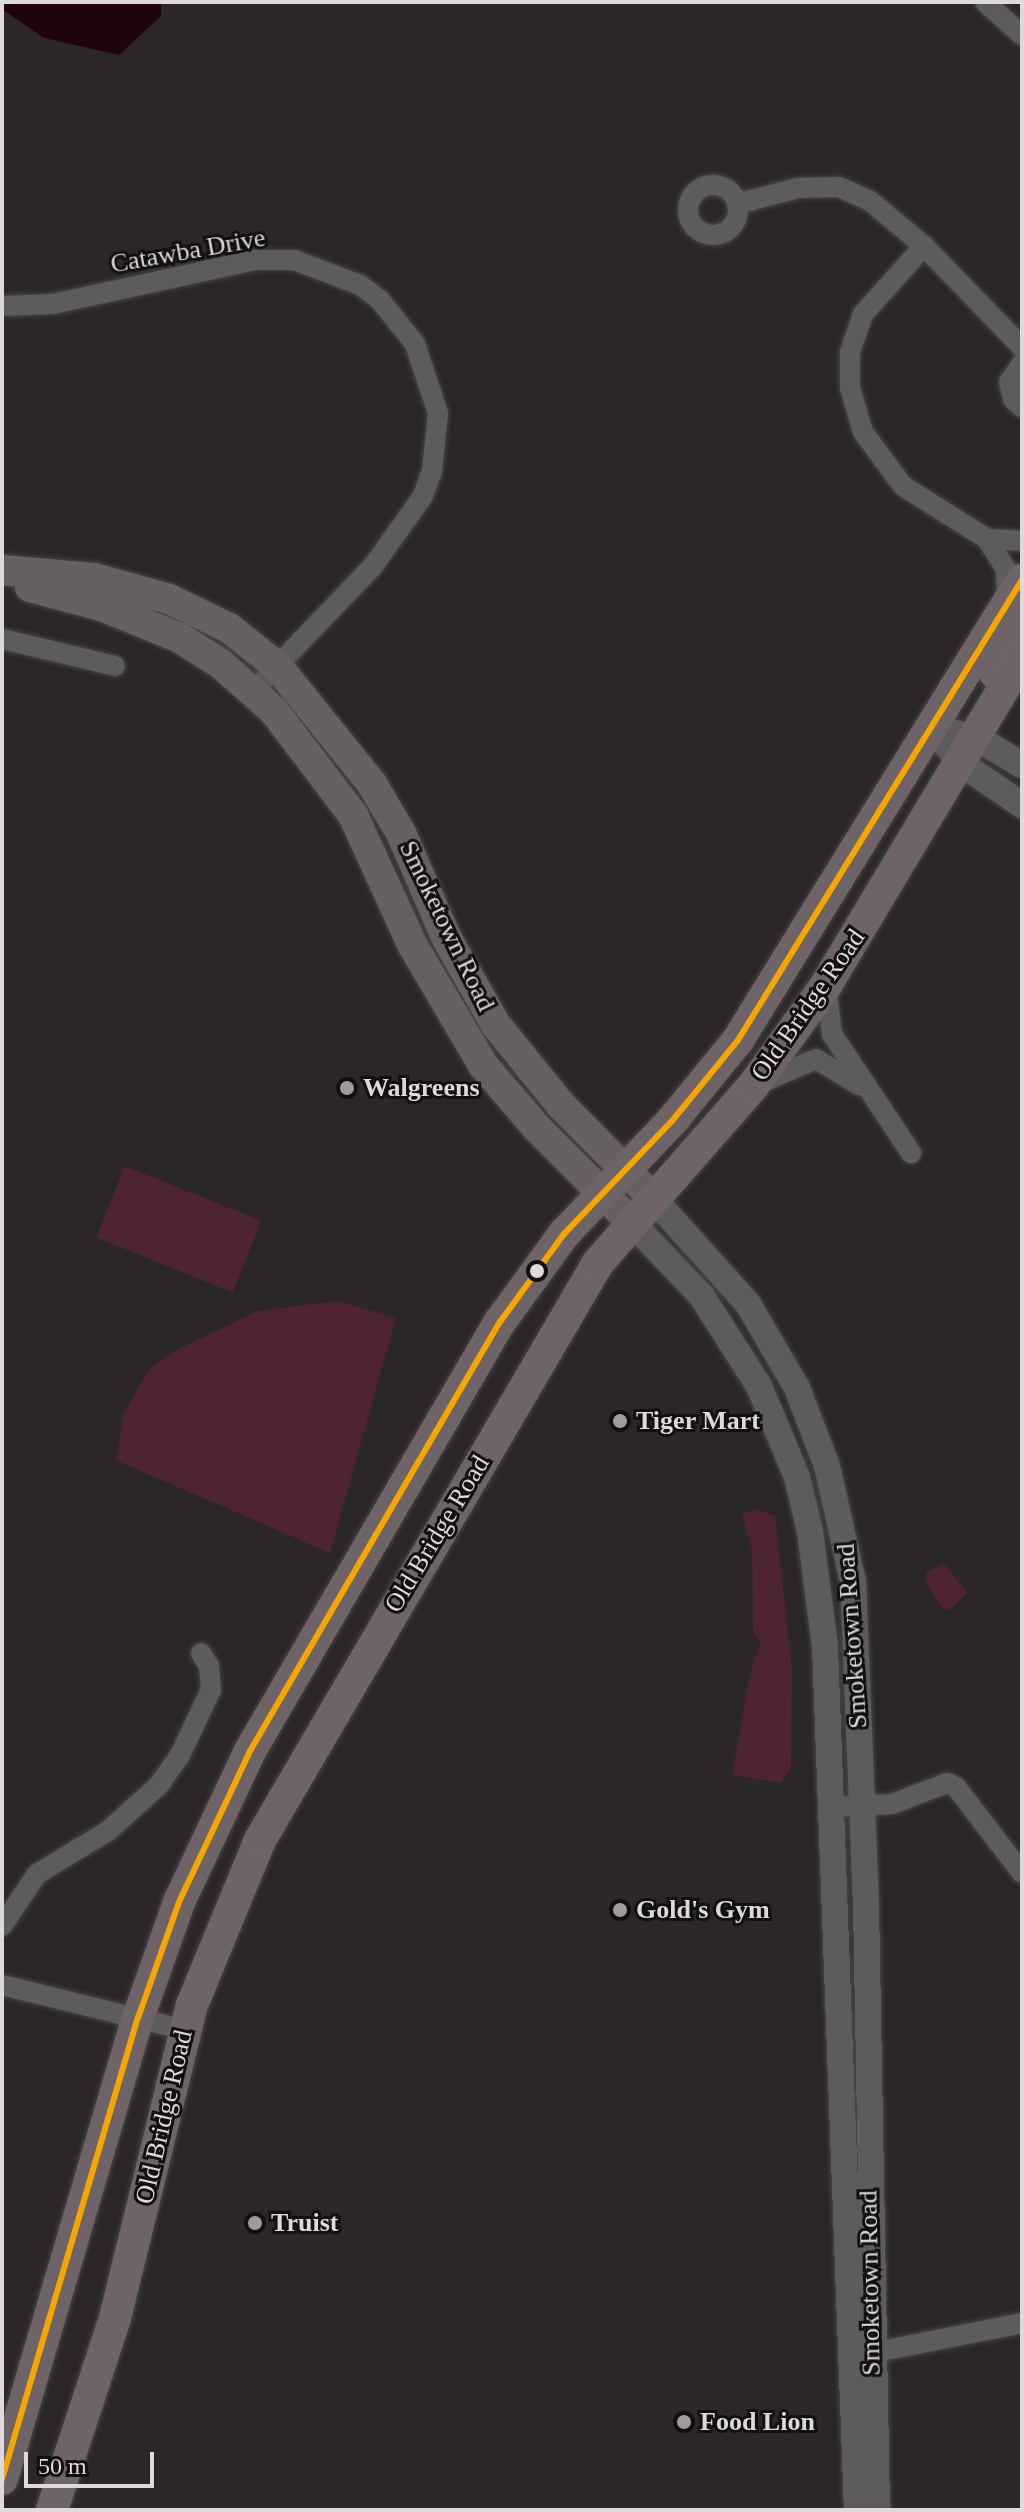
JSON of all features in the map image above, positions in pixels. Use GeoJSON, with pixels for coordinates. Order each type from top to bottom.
{"type":"FeatureCollection","features":[{"type":"Feature","properties":{"kind":"main road","name":"Smoketown Road"},"geometry":{"type":"LineString","coordinates":[[2,573],[94,578],[169,599],[229,628],[278,667],[372,784],[401,833],[452,948],[496,1025],[561,1105],[652,1197]]}},
{"type":"Feature","properties":{"kind":"main road","name":"Smoketown Road"},"geometry":{"type":"LineString","coordinates":[[2,573],[140,619],[221,664],[253,691],[301,742],[353,815],[413,946],[483,1065],[631,1222]]}},
{"type":"Feature","properties":{"kind":"main road","name":"Old Bridge Road"},"geometry":{"type":"LineString","coordinates":[[52,2510],[115,2318],[185,2030],[224,1921],[268,1827],[569,1311],[631,1222],[753,1086],[826,985],[958,741],[1017,604]]}},
{"type":"Feature","properties":{"kind":"main road","name":"Old Bridge Road"},"geometry":{"type":"LineString","coordinates":[[2,2479],[138,2018],[179,1902],[250,1751],[500,1322],[531,1277],[601,1193],[672,1121],[738,1040],[1022,658]]}},
{"type":"Feature","properties":{"kind":"street"},"geometry":{"type":"LineString","coordinates":[[985,2],[1022,35]]}},
{"type":"Feature","properties":{"kind":"street"},"geometry":{"type":"LineString","coordinates":[[737,204],[798,188],[839,187],[870,201],[924,246],[1022,347]]}},
{"type":"Feature","properties":{"kind":"street"},"geometry":{"type":"LineString","coordinates":[[924,246],[863,314],[850,352],[850,388],[863,432],[889,473],[987,539],[1006,569],[1017,604]]}},
{"type":"Feature","properties":{"kind":"street","name":"Catawba Drive"},"geometry":{"type":"LineString","coordinates":[[2,306],[53,304],[269,259],[294,260],[342,275],[380,300],[399,321],[427,369],[435,398],[438,440],[432,471],[410,520],[253,691]]}},
{"type":"Feature","properties":{"kind":"street"},"geometry":{"type":"LineString","coordinates":[[1022,363],[1009,382],[1013,399],[1022,407]]}},
{"type":"Feature","properties":{"kind":"street"},"geometry":{"type":"LineString","coordinates":[[987,539],[1022,541]]}},
{"type":"Feature","properties":{"kind":"street"},"geometry":{"type":"LineString","coordinates":[[2,639],[115,666]]}},
{"type":"Feature","properties":{"kind":"street"},"geometry":{"type":"LineString","coordinates":[[958,741],[1022,765]]}},
{"type":"Feature","properties":{"kind":"street"},"geometry":{"type":"LineString","coordinates":[[958,741],[1022,805]]}},
{"type":"Feature","properties":{"kind":"street"},"geometry":{"type":"LineString","coordinates":[[826,985],[832,1034],[863,1087],[911,1153]]}},
{"type":"Feature","properties":{"kind":"street"},"geometry":{"type":"LineString","coordinates":[[753,1086],[816,1059],[863,1087]]}},
{"type":"Feature","properties":{"kind":"street","name":"Smoketown Road"},"geometry":{"type":"LineString","coordinates":[[652,1197],[748,1304],[797,1388],[827,1466],[853,1581],[862,1807],[871,2353],[877,2510]]}},
{"type":"Feature","properties":{"kind":"street","name":"Smoketown Road"},"geometry":{"type":"LineString","coordinates":[[631,1222],[701,1295],[734,1344],[779,1429],[797,1477],[819,1588],[832,1807],[857,2510]]}},
{"type":"Feature","properties":{"kind":"street"},"geometry":{"type":"LineString","coordinates":[[2,1926],[37,1874],[108,1831],[159,1785],[180,1755],[211,1690],[209,1666],[201,1653]]}},
{"type":"Feature","properties":{"kind":"street"},"geometry":{"type":"LineString","coordinates":[[832,1807],[892,1804],[947,1783],[956,1787],[1022,1873]]}},
{"type":"Feature","properties":{"kind":"street"},"geometry":{"type":"LineString","coordinates":[[2,1985],[185,2030]]}},
{"type":"Feature","properties":{"kind":"street"},"geometry":{"type":"LineString","coordinates":[[871,2353],[1022,2323]]}},
{"type":"Feature","properties":{"kind":"shaded area"},"geometry":{"type":"Polygon","coordinates":[[[2,2],[161,2],[161,16],[119,55],[44,38],[2,9],[2,2]]]}},
{"type":"Feature","properties":{"kind":"shaded area"},"geometry":{"type":"Polygon","coordinates":[[[125,1166],[261,1221],[232,1292],[96,1237],[125,1166]]]}},
{"type":"Feature","properties":{"kind":"shaded area"},"geometry":{"type":"Polygon","coordinates":[[[337,1301],[396,1318],[330,1553],[116,1460],[124,1413],[148,1371],[171,1353],[257,1311],[337,1301]]]}},
{"type":"Feature","properties":{"kind":"shaded area"},"geometry":{"type":"Polygon","coordinates":[[[755,1509],[775,1516],[792,1669],[791,1768],[781,1783],[732,1775],[750,1674],[761,1642],[753,1633],[752,1550],[742,1515],[755,1509]]]}},
{"type":"Feature","properties":{"kind":"shaded area"},"geometry":{"type":"Polygon","coordinates":[[[944,1563],[967,1593],[949,1610],[942,1608],[925,1581],[927,1572],[944,1563]]]}},
{"type":"Feature","properties":{"kind":"transit line"},"geometry":{"type":"LineString","coordinates":[[2,2479],[138,2018],[179,1902],[250,1751],[500,1322],[564,1234],[672,1121],[738,1040],[1022,580]]}},
{"type":"Feature","properties":{"kind":"place","name":"Walgreens"},"geometry":{"type":"Point","coordinates":[347,1088]}},
{"type":"Feature","properties":{"kind":"place","name":"Tiger Mart"},"geometry":{"type":"Point","coordinates":[620,1421]}},
{"type":"Feature","properties":{"kind":"place","name":"Gold's Gym"},"geometry":{"type":"Point","coordinates":[620,1910]}},
{"type":"Feature","properties":{"kind":"place","name":"Truist"},"geometry":{"type":"Point","coordinates":[255,2223]}},
{"type":"Feature","properties":{"kind":"place","name":"Food Lion"},"geometry":{"type":"Point","coordinates":[684,2422]}}]}
